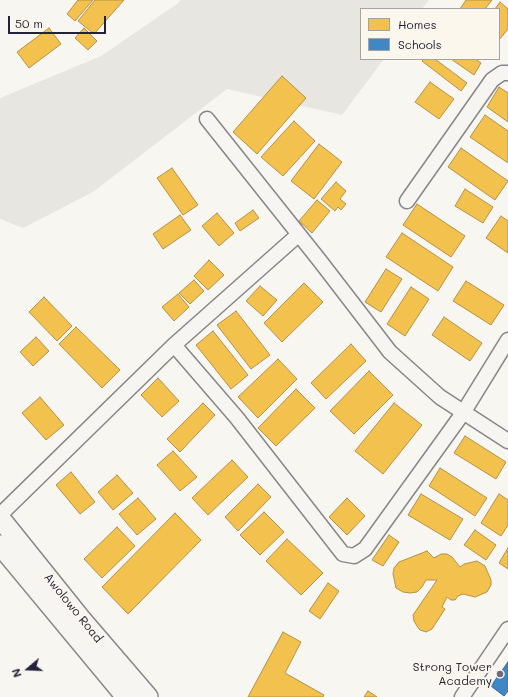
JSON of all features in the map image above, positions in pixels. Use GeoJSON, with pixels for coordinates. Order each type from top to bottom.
{"type":"FeatureCollection","features":[{"type":"Feature","properties":{"kind":"main road","name":"Awolowo Road"},"geometry":{"type":"LineString","coordinates":[[0,516],[81,619],[148,697]]}},
{"type":"Feature","properties":{"kind":"main road","name":"Awolowo Road"},"geometry":{"type":"LineString","coordinates":[[0,545],[126,697]]}},
{"type":"Feature","properties":{"kind":"street"},"geometry":{"type":"LineString","coordinates":[[407,201],[492,80],[502,73],[508,73]]}},
{"type":"Feature","properties":{"kind":"street"},"geometry":{"type":"LineString","coordinates":[[207,119],[390,352],[440,397],[508,441]]}},
{"type":"Feature","properties":{"kind":"street"},"geometry":{"type":"LineString","coordinates":[[0,516],[174,345],[298,235]]}},
{"type":"Feature","properties":{"kind":"street"},"geometry":{"type":"LineString","coordinates":[[174,345],[238,418],[342,554],[354,556],[365,549],[463,413],[508,340]]}},
{"type":"Feature","properties":{"kind":"street"},"geometry":{"type":"LineString","coordinates":[[462,697],[508,630]]}},
{"type":"Feature","properties":{"kind":"shaded area"},"geometry":{"type":"Polygon","coordinates":[[[181,0],[429,0],[423,8],[360,8],[360,60],[383,60],[342,115],[227,89],[93,192],[23,228],[0,219],[0,98],[101,56],[181,0]]]}},
{"type":"Feature","properties":{"kind":"building: Homes"},"geometry":{"type":"Polygon","coordinates":[[[78,0],[93,0],[75,21],[67,14],[78,0]]]}},
{"type":"Feature","properties":{"kind":"building: Homes"},"geometry":{"type":"Polygon","coordinates":[[[95,0],[124,0],[94,34],[78,21],[95,0]]]}},
{"type":"Feature","properties":{"kind":"building: Homes"},"geometry":{"type":"Polygon","coordinates":[[[466,0],[492,0],[486,8],[461,8],[466,0]]]}},
{"type":"Feature","properties":{"kind":"building: Homes"},"geometry":{"type":"Polygon","coordinates":[[[500,2],[508,9],[508,29],[500,39],[500,8],[496,8],[500,2]]]}},
{"type":"Feature","properties":{"kind":"building: Homes"},"geometry":{"type":"Polygon","coordinates":[[[49,28],[61,44],[29,68],[17,52],[49,28]]]}},
{"type":"Feature","properties":{"kind":"building: Homes"},"geometry":{"type":"Polygon","coordinates":[[[84,28],[97,41],[88,50],[75,38],[84,28]]]}},
{"type":"Feature","properties":{"kind":"building: Homes"},"geometry":{"type":"Polygon","coordinates":[[[436,60],[467,83],[461,91],[422,61],[436,60]]]}},
{"type":"Feature","properties":{"kind":"building: Homes"},"geometry":{"type":"Polygon","coordinates":[[[452,60],[476,60],[481,63],[474,75],[452,60]]]}},
{"type":"Feature","properties":{"kind":"building: Homes"},"geometry":{"type":"Polygon","coordinates":[[[282,76],[306,98],[257,154],[233,132],[282,76]]]}},
{"type":"Feature","properties":{"kind":"building: Homes"},"geometry":{"type":"Polygon","coordinates":[[[430,82],[454,99],[439,119],[415,102],[430,82]]]}},
{"type":"Feature","properties":{"kind":"building: Homes"},"geometry":{"type":"Polygon","coordinates":[[[499,87],[508,93],[508,122],[487,107],[499,87]]]}},
{"type":"Feature","properties":{"kind":"building: Homes"},"geometry":{"type":"Polygon","coordinates":[[[485,115],[508,131],[508,163],[470,137],[485,115]]]}},
{"type":"Feature","properties":{"kind":"building: Homes"},"geometry":{"type":"Polygon","coordinates":[[[294,121],[315,141],[283,176],[261,157],[294,121]]]}},
{"type":"Feature","properties":{"kind":"building: Homes"},"geometry":{"type":"Polygon","coordinates":[[[319,144],[342,162],[314,199],[291,181],[319,144]]]}},
{"type":"Feature","properties":{"kind":"building: Homes"},"geometry":{"type":"Polygon","coordinates":[[[461,148],[508,181],[495,200],[448,167],[461,148]]]}},
{"type":"Feature","properties":{"kind":"building: Homes"},"geometry":{"type":"Polygon","coordinates":[[[172,168],[198,205],[183,215],[157,178],[172,168]]]}},
{"type":"Feature","properties":{"kind":"building: Homes"},"geometry":{"type":"Polygon","coordinates":[[[336,182],[346,191],[340,199],[346,204],[341,210],[338,207],[335,211],[321,199],[336,182]]]}},
{"type":"Feature","properties":{"kind":"building: Homes"},"geometry":{"type":"Polygon","coordinates":[[[465,189],[493,207],[483,223],[455,206],[465,189]]]}},
{"type":"Feature","properties":{"kind":"building: Homes"},"geometry":{"type":"Polygon","coordinates":[[[317,200],[330,211],[312,233],[299,221],[317,200]]]}},
{"type":"Feature","properties":{"kind":"building: Homes"},"geometry":{"type":"Polygon","coordinates":[[[417,204],[465,236],[451,257],[403,225],[417,204]]]}},
{"type":"Feature","properties":{"kind":"building: Homes"},"geometry":{"type":"Polygon","coordinates":[[[253,210],[259,218],[240,231],[235,223],[253,210]]]}},
{"type":"Feature","properties":{"kind":"building: Homes"},"geometry":{"type":"Polygon","coordinates":[[[217,213],[234,233],[219,246],[202,226],[217,213]]]}},
{"type":"Feature","properties":{"kind":"building: Homes"},"geometry":{"type":"Polygon","coordinates":[[[180,215],[191,230],[163,249],[153,234],[180,215]]]}},
{"type":"Feature","properties":{"kind":"building: Homes"},"geometry":{"type":"Polygon","coordinates":[[[501,216],[508,221],[508,253],[486,238],[501,216]]]}},
{"type":"Feature","properties":{"kind":"building: Homes"},"geometry":{"type":"Polygon","coordinates":[[[402,233],[453,267],[438,291],[386,257],[402,233]]]}},
{"type":"Feature","properties":{"kind":"building: Homes"},"geometry":{"type":"Polygon","coordinates":[[[209,260],[224,275],[208,290],[194,276],[209,260]]]}},
{"type":"Feature","properties":{"kind":"building: Homes"},"geometry":{"type":"Polygon","coordinates":[[[386,269],[402,279],[381,312],[365,302],[386,269]]]}},
{"type":"Feature","properties":{"kind":"building: Homes"},"geometry":{"type":"Polygon","coordinates":[[[194,280],[204,291],[190,304],[179,293],[194,280]]]}},
{"type":"Feature","properties":{"kind":"building: Homes"},"geometry":{"type":"Polygon","coordinates":[[[466,281],[504,305],[491,325],[453,301],[466,281]]]}},
{"type":"Feature","properties":{"kind":"building: Homes"},"geometry":{"type":"Polygon","coordinates":[[[304,283],[323,302],[282,342],[264,323],[304,283]]]}},
{"type":"Feature","properties":{"kind":"building: Homes"},"geometry":{"type":"Polygon","coordinates":[[[260,286],[277,300],[263,316],[246,301],[260,286]]]}},
{"type":"Feature","properties":{"kind":"building: Homes"},"geometry":{"type":"Polygon","coordinates":[[[411,287],[429,299],[405,336],[387,324],[411,287]]]}},
{"type":"Feature","properties":{"kind":"building: Homes"},"geometry":{"type":"Polygon","coordinates":[[[178,294],[189,307],[174,321],[162,307],[178,294]]]}},
{"type":"Feature","properties":{"kind":"building: Homes"},"geometry":{"type":"Polygon","coordinates":[[[44,297],[72,326],[57,341],[29,312],[44,297]]]}},
{"type":"Feature","properties":{"kind":"building: Homes"},"geometry":{"type":"Polygon","coordinates":[[[236,311],[270,355],[251,369],[217,325],[236,311]]]}},
{"type":"Feature","properties":{"kind":"building: Homes"},"geometry":{"type":"Polygon","coordinates":[[[444,317],[482,343],[470,361],[432,335],[444,317]]]}},
{"type":"Feature","properties":{"kind":"building: Homes"},"geometry":{"type":"Polygon","coordinates":[[[76,327],[120,370],[102,388],[59,344],[76,327]]]}},
{"type":"Feature","properties":{"kind":"building: Homes"},"geometry":{"type":"Polygon","coordinates":[[[213,331],[248,375],[231,389],[196,345],[213,331]]]}},
{"type":"Feature","properties":{"kind":"building: Homes"},"geometry":{"type":"Polygon","coordinates":[[[36,337],[49,351],[33,366],[20,352],[36,337]]]}},
{"type":"Feature","properties":{"kind":"building: Homes"},"geometry":{"type":"Polygon","coordinates":[[[351,344],[366,361],[326,399],[311,383],[351,344]]]}},
{"type":"Feature","properties":{"kind":"building: Homes"},"geometry":{"type":"Polygon","coordinates":[[[278,359],[297,379],[258,418],[238,397],[278,359]]]}},
{"type":"Feature","properties":{"kind":"building: Homes"},"geometry":{"type":"Polygon","coordinates":[[[369,371],[393,395],[354,434],[330,411],[369,371]]]}},
{"type":"Feature","properties":{"kind":"building: Homes"},"geometry":{"type":"Polygon","coordinates":[[[158,378],[179,401],[162,417],[141,395],[158,378]]]}},
{"type":"Feature","properties":{"kind":"building: Homes"},"geometry":{"type":"Polygon","coordinates":[[[296,389],[315,408],[276,446],[258,428],[296,389]]]}},
{"type":"Feature","properties":{"kind":"building: Homes"},"geometry":{"type":"Polygon","coordinates":[[[40,397],[64,425],[46,440],[22,413],[40,397]]]}},
{"type":"Feature","properties":{"kind":"building: Homes"},"geometry":{"type":"Polygon","coordinates":[[[203,403],[215,415],[180,452],[167,439],[203,403]]]}},
{"type":"Feature","properties":{"kind":"building: Homes"},"geometry":{"type":"Polygon","coordinates":[[[394,403],[422,425],[383,474],[355,451],[394,403]]]}},
{"type":"Feature","properties":{"kind":"building: Homes"},"geometry":{"type":"Polygon","coordinates":[[[465,436],[506,462],[496,479],[454,453],[465,436]]]}},
{"type":"Feature","properties":{"kind":"building: Homes"},"geometry":{"type":"Polygon","coordinates":[[[173,451],[197,477],[180,491],[157,465],[173,451]]]}},
{"type":"Feature","properties":{"kind":"building: Homes"},"geometry":{"type":"Polygon","coordinates":[[[232,460],[248,477],[208,515],[192,498],[232,460]]]}},
{"type":"Feature","properties":{"kind":"building: Homes"},"geometry":{"type":"Polygon","coordinates":[[[440,468],[487,498],[475,516],[429,486],[440,468]]]}},
{"type":"Feature","properties":{"kind":"building: Homes"},"geometry":{"type":"Polygon","coordinates":[[[71,472],[95,502],[80,514],[56,485],[71,472]]]}},
{"type":"Feature","properties":{"kind":"building: Homes"},"geometry":{"type":"Polygon","coordinates":[[[117,475],[133,493],[113,510],[98,492],[117,475]]]}},
{"type":"Feature","properties":{"kind":"building: Homes"},"geometry":{"type":"Polygon","coordinates":[[[258,484],[271,497],[238,531],[225,517],[258,484]]]}},
{"type":"Feature","properties":{"kind":"building: Homes"},"geometry":{"type":"Polygon","coordinates":[[[421,494],[463,519],[450,540],[408,515],[421,494]]]}},
{"type":"Feature","properties":{"kind":"building: Homes"},"geometry":{"type":"Polygon","coordinates":[[[499,494],[508,500],[508,525],[501,536],[481,523],[499,494]]]}},
{"type":"Feature","properties":{"kind":"building: Homes"},"geometry":{"type":"Polygon","coordinates":[[[138,498],[156,519],[137,535],[119,514],[138,498]]]}},
{"type":"Feature","properties":{"kind":"building: Homes"},"geometry":{"type":"Polygon","coordinates":[[[347,498],[365,516],[347,535],[329,517],[347,498]]]}},
{"type":"Feature","properties":{"kind":"building: Homes"},"geometry":{"type":"Polygon","coordinates":[[[264,512],[284,532],[260,555],[240,535],[264,512]]]}},
{"type":"Feature","properties":{"kind":"building: Homes"},"geometry":{"type":"Polygon","coordinates":[[[175,513],[201,540],[128,614],[102,587],[175,513]]]}},
{"type":"Feature","properties":{"kind":"building: Homes"},"geometry":{"type":"Polygon","coordinates":[[[117,527],[135,546],[102,578],[84,559],[117,527]]]}},
{"type":"Feature","properties":{"kind":"building: Homes"},"geometry":{"type":"Polygon","coordinates":[[[475,530],[496,545],[486,560],[464,545],[475,530]]]}},
{"type":"Feature","properties":{"kind":"building: Homes"},"geometry":{"type":"Polygon","coordinates":[[[389,535],[399,542],[383,566],[372,560],[389,535]]]}},
{"type":"Feature","properties":{"kind":"building: Homes"},"geometry":{"type":"Polygon","coordinates":[[[287,539],[323,573],[301,595],[266,561],[287,539]]]}},
{"type":"Feature","properties":{"kind":"building: Homes"},"geometry":{"type":"Polygon","coordinates":[[[508,548],[508,569],[499,563],[508,548]]]}},
{"type":"Feature","properties":{"kind":"building: Homes"},"geometry":{"type":"Polygon","coordinates":[[[427,551],[434,558],[441,554],[447,554],[452,557],[460,567],[464,564],[477,561],[485,566],[491,580],[491,585],[487,592],[475,597],[463,594],[458,596],[455,600],[451,600],[447,597],[442,607],[445,609],[432,629],[426,632],[420,630],[414,621],[413,615],[437,580],[426,580],[417,592],[410,593],[403,592],[396,588],[393,574],[394,568],[399,562],[427,551]]]}},
{"type":"Feature","properties":{"kind":"building: Homes"},"geometry":{"type":"Polygon","coordinates":[[[328,583],[339,591],[320,619],[309,611],[328,583]]]}},
{"type":"Feature","properties":{"kind":"building: Homes"},"geometry":{"type":"Polygon","coordinates":[[[283,632],[301,642],[285,673],[324,695],[323,697],[248,697],[283,632]]]}},
{"type":"Feature","properties":{"kind":"building: Homes"},"geometry":{"type":"Polygon","coordinates":[[[368,691],[377,697],[364,697],[368,691]]]}},
{"type":"Feature","properties":{"kind":"building: Schools"},"geometry":{"type":"Polygon","coordinates":[[[508,662],[508,691],[504,696],[491,686],[508,662]]]}},
{"type":"Feature","properties":{"kind":"place","name":"Strong Tower Academy"},"geometry":{"type":"Point","coordinates":[500,674]}}]}
